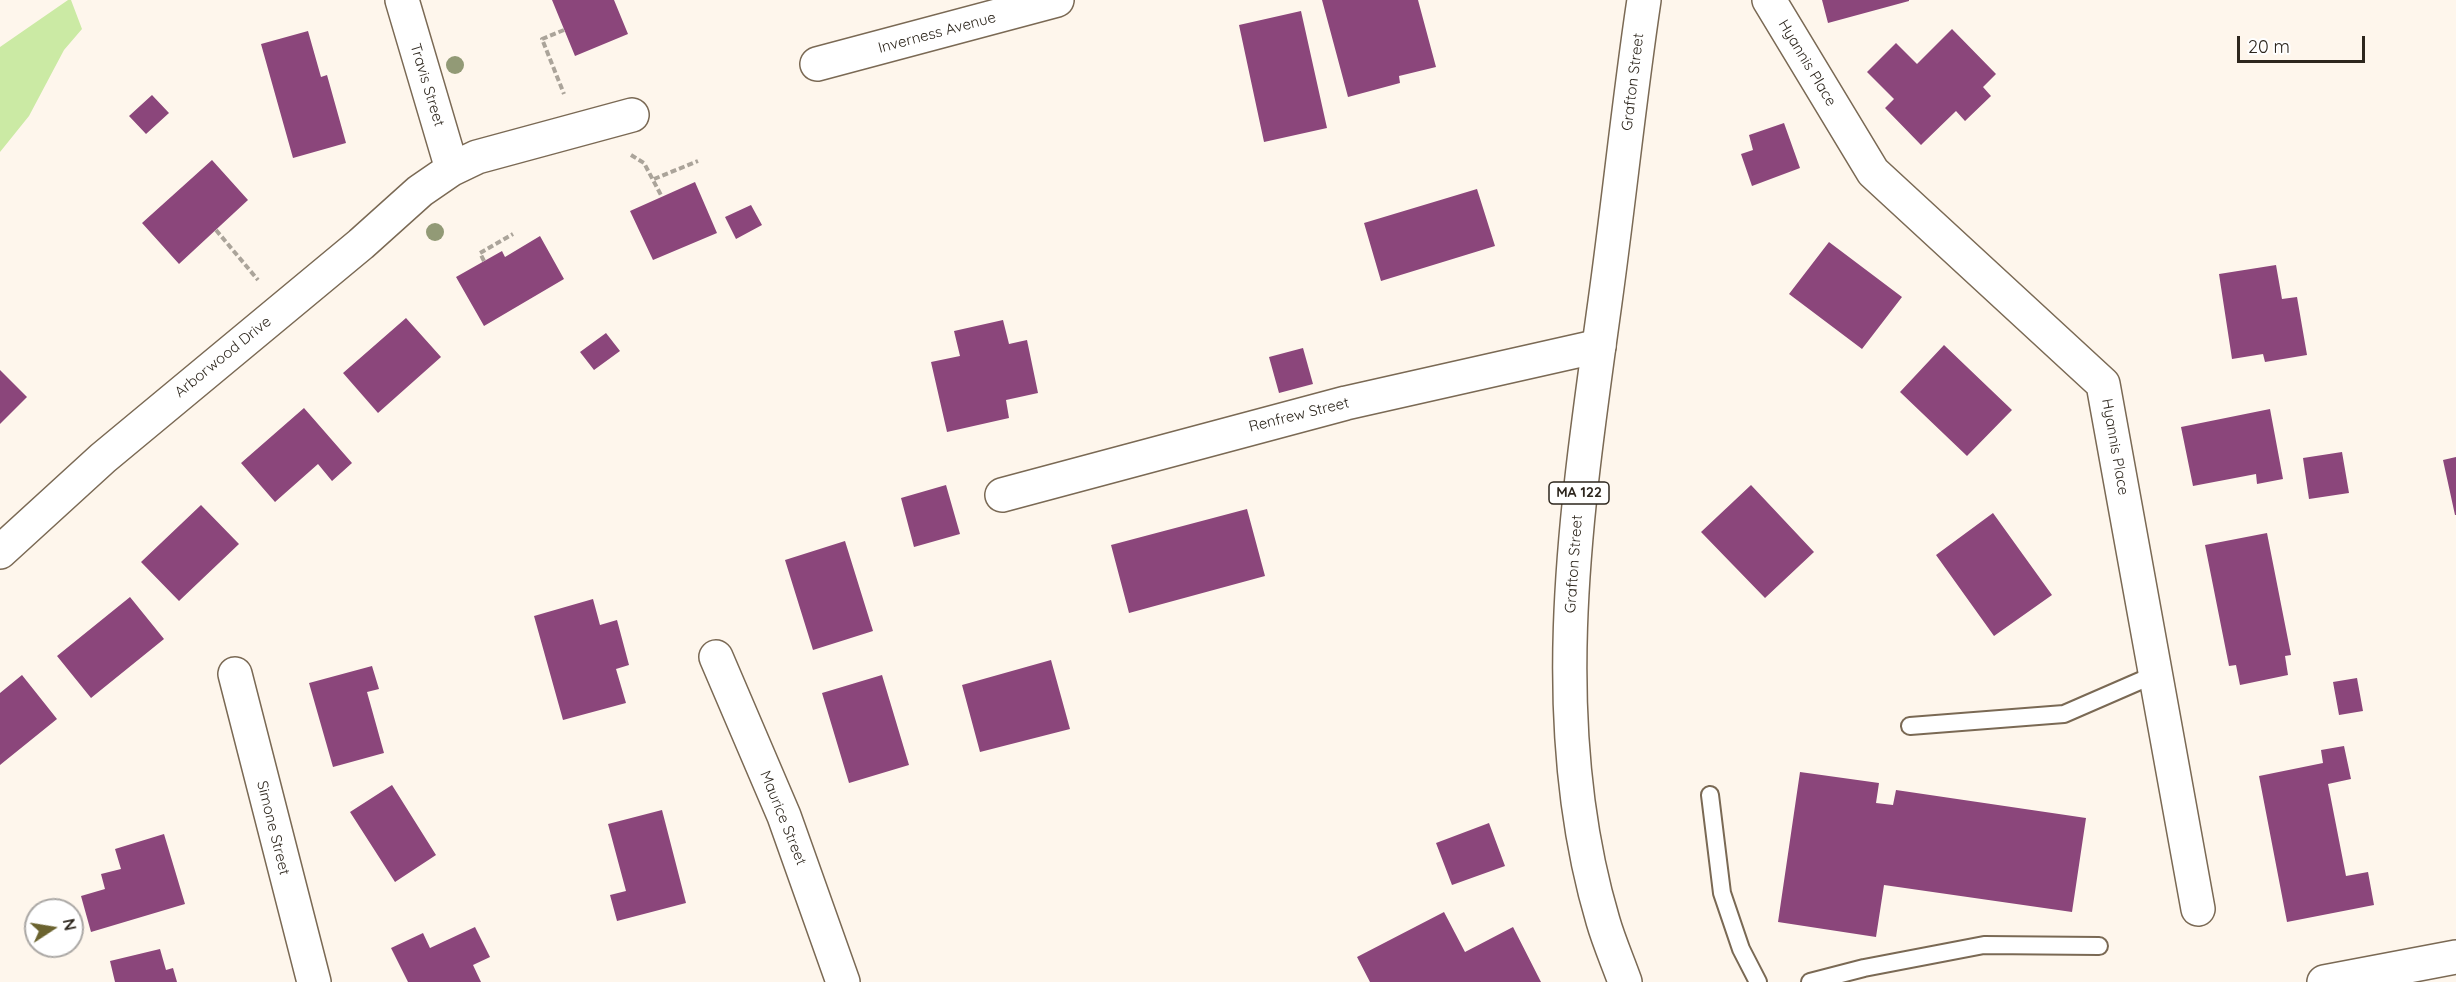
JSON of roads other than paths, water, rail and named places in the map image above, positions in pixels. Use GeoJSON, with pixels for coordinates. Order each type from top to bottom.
{"type":"FeatureCollection","features":[{"type":"Feature","properties":{"kind":"main road","name":"Travis Street"},"geometry":{"type":"LineString","coordinates":[[402,0],[452,169]]}},
{"type":"Feature","properties":{"kind":"main road","name":"Inverness Avenue"},"geometry":{"type":"LineString","coordinates":[[817,64],[1057,0]]}},
{"type":"Feature","properties":{"kind":"main road","name":"Grafton Street"},"geometry":{"type":"LineString","coordinates":[[1625,982],[1603,922],[1588,862],[1572,739],[1569,666],[1576,520],[1644,0]]}},
{"type":"Feature","properties":{"kind":"main road","name":"Hyannis Place"},"geometry":{"type":"LineString","coordinates":[[1769,0],[1873,172],[2103,384],[2198,909]]}},
{"type":"Feature","properties":{"kind":"main road"},"geometry":{"type":"LineString","coordinates":[[452,169],[477,157],[632,114]]}},
{"type":"Feature","properties":{"kind":"main road","name":"Arborwood Drive"},"geometry":{"type":"LineString","coordinates":[[0,552],[103,458],[361,244],[420,191],[452,169]]}},
{"type":"Feature","properties":{"kind":"main road","name":"Renfrew Street"},"geometry":{"type":"LineString","coordinates":[[1002,495],[1335,406],[1599,346]]}},
{"type":"Feature","properties":{"kind":"main road","name":"Maurice Street"},"geometry":{"type":"LineString","coordinates":[[716,657],[784,816],[843,982]]}},
{"type":"Feature","properties":{"kind":"main road","name":"Simone Street"},"geometry":{"type":"LineString","coordinates":[[235,674],[314,982]]}},
{"type":"Feature","properties":{"kind":"main road"},"geometry":{"type":"LineString","coordinates":[[2324,982],[2456,957]]}},
{"type":"Feature","properties":{"kind":"lane"},"geometry":{"type":"LineString","coordinates":[[1910,726],[2064,714],[2156,674]]}},
{"type":"Feature","properties":{"kind":"lane"},"geometry":{"type":"LineString","coordinates":[[1710,795],[1722,893],[1741,949],[1758,982]]}},
{"type":"Feature","properties":{"kind":"lane"},"geometry":{"type":"LineString","coordinates":[[1810,982],[1864,968],[1984,945],[2099,946]]}}]}
